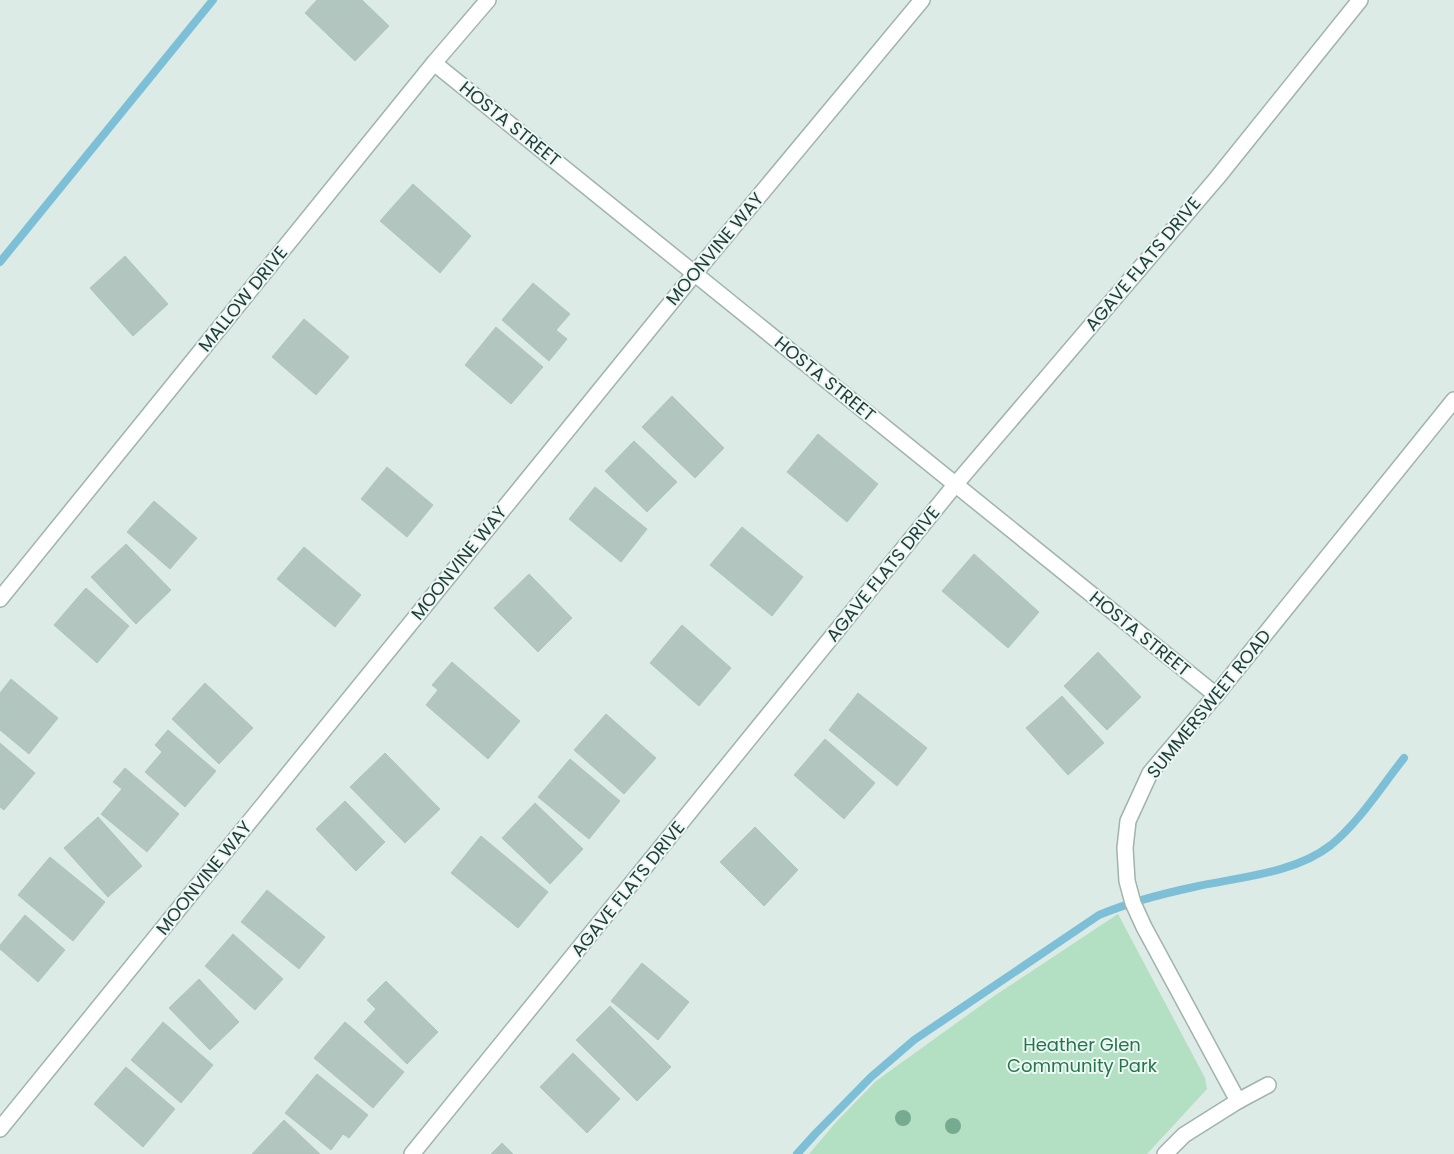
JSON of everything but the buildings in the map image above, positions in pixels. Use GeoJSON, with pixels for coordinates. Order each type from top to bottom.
{"type":"FeatureCollection","features":[{"type":"Feature","properties":{"kind":"street","name":"MALLOW DRIVE"},"geometry":{"type":"LineString","coordinates":[[0,598],[434,63],[488,0]]}},
{"type":"Feature","properties":{"kind":"street","name":"MOONVINE WAY"},"geometry":{"type":"LineString","coordinates":[[0,1129],[695,273],[922,0]]}},
{"type":"Feature","properties":{"kind":"street","name":"AGAVE FLATS DRIVE"},"geometry":{"type":"LineString","coordinates":[[412,1154],[955,485],[1217,178],[1360,0]]}},
{"type":"Feature","properties":{"kind":"street","name":"HOSTA STREET"},"geometry":{"type":"LineString","coordinates":[[434,63],[1216,695]]}},
{"type":"Feature","properties":{"kind":"street","name":"SUMMERSWEET ROAD"},"geometry":{"type":"LineString","coordinates":[[1238,1101],[1144,927],[1133,903],[1127,881],[1125,848],[1128,821],[1150,773],[1216,695],[1454,400]]}},
{"type":"Feature","properties":{"kind":"street"},"geometry":{"type":"LineString","coordinates":[[1165,1154],[1184,1135],[1238,1101],[1268,1085]]}},
{"type":"Feature","properties":{"kind":"green space","name":"Heather Glen Community Park"},"geometry":{"type":"Polygon","coordinates":[[[1118,914],[1205,1078],[1207,1089],[1147,1154],[809,1154],[837,1121],[876,1081],[994,996],[1118,914]]]}},
{"type":"Feature","properties":{"kind":"waterway"},"geometry":{"type":"LineString","coordinates":[[0,262],[213,0]]}},
{"type":"Feature","properties":{"kind":"waterway"},"geometry":{"type":"LineString","coordinates":[[797,1154],[871,1077],[914,1040],[1099,915],[1122,906],[1158,896],[1265,873],[1316,855],[1342,836],[1404,758]]}}]}
